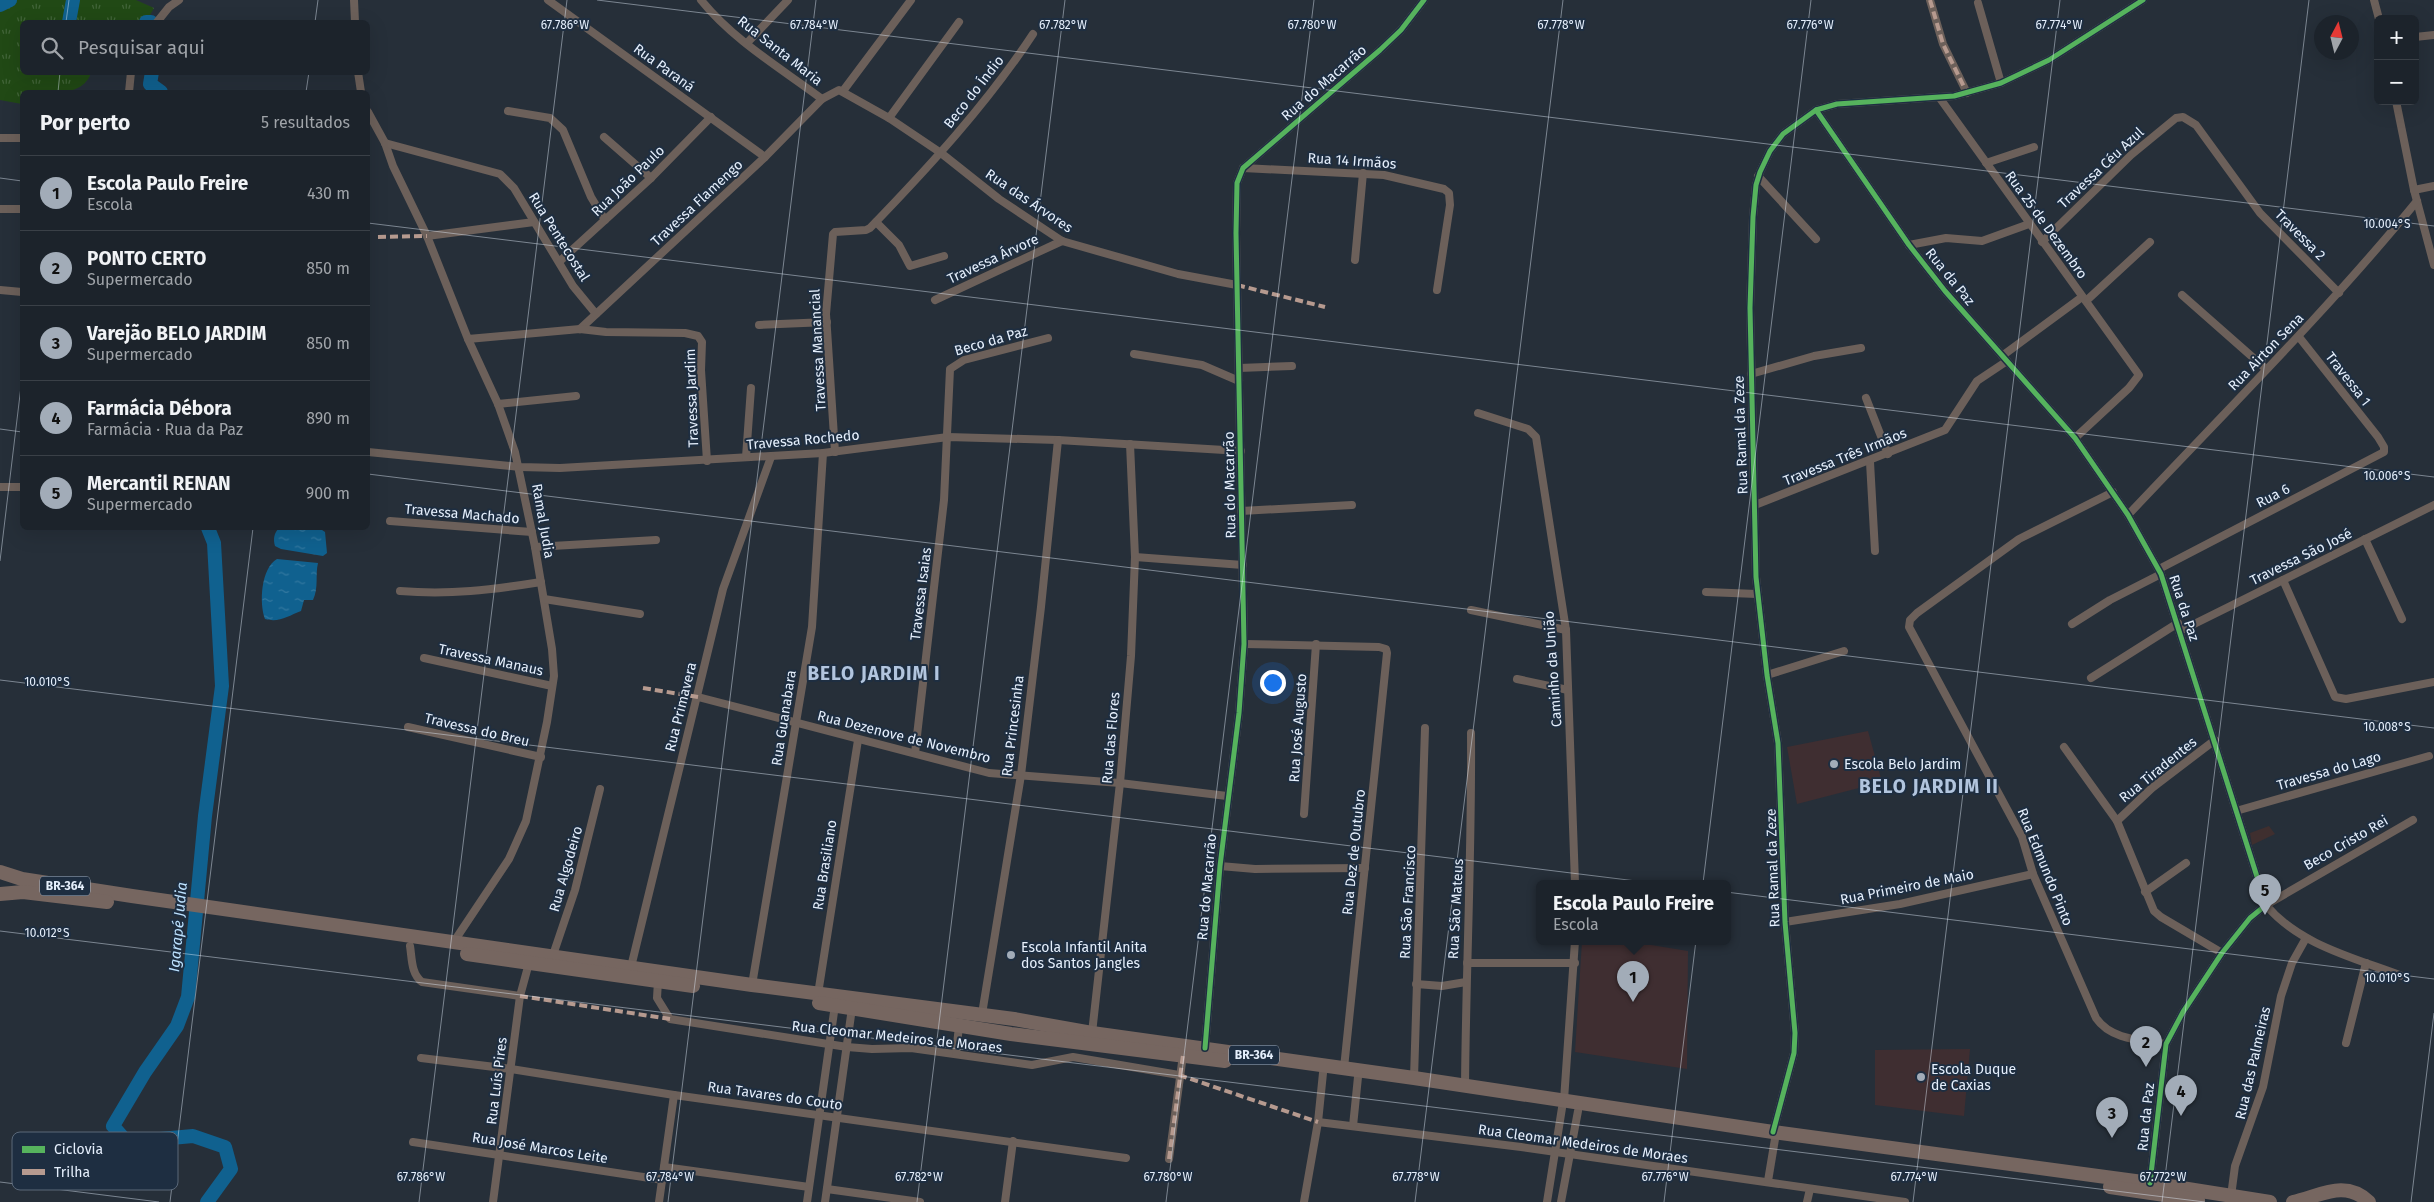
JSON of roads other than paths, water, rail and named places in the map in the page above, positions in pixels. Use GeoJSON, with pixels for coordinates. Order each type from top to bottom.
{"type":"FeatureCollection","features":[{"type":"Feature","properties":{"kind":"highway","name":"BR-364"},"geometry":{"type":"LineString","coordinates":[[0,872],[22,880],[131,901]]}},
{"type":"Feature","properties":{"kind":"highway","name":"BR-364"},"geometry":{"type":"LineString","coordinates":[[0,894],[44,894],[131,901],[553,955],[752,985],[982,1014],[1092,1033],[1414,1078],[1563,1104],[1578,1111],[2150,1183],[2270,1202]]}},
{"type":"Feature","properties":{"kind":"highway","name":"BR-364"},"geometry":{"type":"LineString","coordinates":[[238,915],[410,946],[835,1005],[908,1019],[1011,1034],[1563,1104],[2208,1202]]}},
{"type":"Feature","properties":{"kind":"highway"},"geometry":{"type":"LineString","coordinates":[[908,1019],[906,1012],[911,1004]]}},
{"type":"Feature","properties":{"kind":"highway"},"geometry":{"type":"LineString","coordinates":[[1011,1034],[1016,1028],[1014,1019]]}},
{"type":"Feature","properties":{"kind":"highway"},"geometry":{"type":"LineString","coordinates":[[2293,1202],[2313,1199],[2333,1190],[2347,1190],[2358,1193],[2369,1202]]}},
{"type":"Feature","properties":{"kind":"street"},"geometry":{"type":"LineString","coordinates":[[159,20],[179,0]]}},
{"type":"Feature","properties":{"kind":"street"},"geometry":{"type":"LineString","coordinates":[[354,0],[355,20]]}},
{"type":"Feature","properties":{"kind":"street","name":"Rua Paraná"},"geometry":{"type":"LineString","coordinates":[[548,0],[765,157]]}},
{"type":"Feature","properties":{"kind":"street","name":"Rua Santa Maria"},"geometry":{"type":"LineString","coordinates":[[701,0],[715,16],[822,99]]}},
{"type":"Feature","properties":{"kind":"street"},"geometry":{"type":"LineString","coordinates":[[747,42],[788,0]]}},
{"type":"Feature","properties":{"kind":"street"},"geometry":{"type":"LineString","coordinates":[[843,91],[911,0]]}},
{"type":"Feature","properties":{"kind":"street","name":"Rua do Macarrão"},"geometry":{"type":"LineString","coordinates":[[1204,1048],[1220,866],[1227,796],[1239,713],[1244,644],[1237,286],[1237,183],[1243,168],[1380,50],[1401,30],[1424,0]]}},
{"type":"Feature","properties":{"kind":"street"},"geometry":{"type":"LineString","coordinates":[[1930,0],[1943,44],[1967,93]]}},
{"type":"Feature","properties":{"kind":"street"},"geometry":{"type":"LineString","coordinates":[[2127,0],[2131,8]]}},
{"type":"Feature","properties":{"kind":"street","name":"Rua Ramal da Zeze"},"geometry":{"type":"LineString","coordinates":[[1768,1181],[1774,1135],[1795,1043],[1785,922],[1778,743],[1757,594],[1751,374],[1751,257],[1758,176],[1765,160],[1783,134],[1798,121],[1816,110],[1837,104],[1939,97],[1967,93],[2001,83],[2049,60],[2143,0]]}},
{"type":"Feature","properties":{"kind":"street"},"geometry":{"type":"LineString","coordinates":[[2374,0],[2378,15]]}},
{"type":"Feature","properties":{"kind":"street"},"geometry":{"type":"LineString","coordinates":[[1978,3],[2001,83]]}},
{"type":"Feature","properties":{"kind":"street"},"geometry":{"type":"LineString","coordinates":[[889,118],[959,22]]}},
{"type":"Feature","properties":{"kind":"street","name":"Beco do Índio"},"geometry":{"type":"LineString","coordinates":[[941,153],[1032,34]]}},
{"type":"Feature","properties":{"kind":"street"},"geometry":{"type":"LineString","coordinates":[[2419,37],[2434,35]]}},
{"type":"Feature","properties":{"kind":"street"},"geometry":{"type":"LineString","coordinates":[[129,90],[131,75]]}},
{"type":"Feature","properties":{"kind":"street"},"geometry":{"type":"LineString","coordinates":[[358,75],[361,90]]}},
{"type":"Feature","properties":{"kind":"street","name":"Travessa Flamengo"},"geometry":{"type":"LineString","coordinates":[[580,329],[765,157],[822,99],[830,94],[843,91]]}},
{"type":"Feature","properties":{"kind":"street","name":"Rua das Árvores"},"geometry":{"type":"LineString","coordinates":[[843,91],[889,118],[941,153],[1000,199],[1062,241],[1178,274],[1237,286]]}},
{"type":"Feature","properties":{"kind":"street","name":"Rua 25 de Dezembro"},"geometry":{"type":"LineString","coordinates":[[1939,97],[2042,242],[2135,366],[2139,377],[2075,438]]}},
{"type":"Feature","properties":{"kind":"street"},"geometry":{"type":"LineString","coordinates":[[2397,105],[2414,190],[2434,264]]}},
{"type":"Feature","properties":{"kind":"street"},"geometry":{"type":"LineString","coordinates":[[508,110],[550,118],[563,130],[591,197],[605,220]]}},
{"type":"Feature","properties":{"kind":"street","name":"Rua da Paz"},"geometry":{"type":"LineString","coordinates":[[1816,110],[1910,245],[1945,291],[2075,438],[2128,515],[2160,571],[2215,740],[2266,905],[2250,918],[2222,953],[2183,1012],[2166,1044],[2150,1183]]}},
{"type":"Feature","properties":{"kind":"street","name":"Ramal Judia"},"geometry":{"type":"LineString","coordinates":[[370,116],[385,143],[393,166],[427,236],[468,339],[498,404],[520,467],[552,649],[552,686],[541,757],[531,802],[516,845],[454,943]]}},
{"type":"Feature","properties":{"kind":"street","name":"Travessa 2"},"geometry":{"type":"LineString","coordinates":[[2180,116],[2196,125],[2260,213],[2339,293]]}},
{"type":"Feature","properties":{"kind":"street","name":"Travessa Céu Azul"},"geometry":{"type":"LineString","coordinates":[[2042,242],[2131,155],[2180,116]]}},
{"type":"Feature","properties":{"kind":"street","name":"Rua João Paulo"},"geometry":{"type":"LineString","coordinates":[[560,262],[650,178],[710,117]]}},
{"type":"Feature","properties":{"kind":"street"},"geometry":{"type":"LineString","coordinates":[[0,138],[20,138]]}},
{"type":"Feature","properties":{"kind":"street"},"geometry":{"type":"LineString","coordinates":[[604,138],[650,178]]}},
{"type":"Feature","properties":{"kind":"street","name":"Rua Pentecostal"},"geometry":{"type":"LineString","coordinates":[[385,143],[500,174],[514,188],[573,286],[596,314]]}},
{"type":"Feature","properties":{"kind":"street"},"geometry":{"type":"LineString","coordinates":[[1986,163],[2034,146]]}},
{"type":"Feature","properties":{"kind":"street","name":"Travessa Manancial"},"geometry":{"type":"LineString","coordinates":[[835,452],[826,286],[832,234],[844,231],[866,230],[876,222],[941,153]]}},
{"type":"Feature","properties":{"kind":"street","name":"Rua 14 Irmãos"},"geometry":{"type":"LineString","coordinates":[[1243,168],[1363,173],[1398,177],[1438,187],[1448,192],[1450,205],[1437,290]]}},
{"type":"Feature","properties":{"kind":"street"},"geometry":{"type":"LineString","coordinates":[[1355,260],[1363,173]]}},
{"type":"Feature","properties":{"kind":"street"},"geometry":{"type":"LineString","coordinates":[[1758,176],[1816,239]]}},
{"type":"Feature","properties":{"kind":"street"},"geometry":{"type":"LineString","coordinates":[[2414,190],[2434,186]]}},
{"type":"Feature","properties":{"kind":"street","name":"Rua Airton Sena"},"geometry":{"type":"LineString","coordinates":[[2128,515],[2266,369],[2299,337],[2417,201]]}},
{"type":"Feature","properties":{"kind":"street"},"geometry":{"type":"LineString","coordinates":[[0,209],[20,209]]}},
{"type":"Feature","properties":{"kind":"street"},"geometry":{"type":"LineString","coordinates":[[427,236],[534,222]]}},
{"type":"Feature","properties":{"kind":"street"},"geometry":{"type":"LineString","coordinates":[[876,222],[899,245],[910,266],[944,256]]}},
{"type":"Feature","properties":{"kind":"street"},"geometry":{"type":"LineString","coordinates":[[1910,245],[1946,238],[1982,241],[2029,224]]}},
{"type":"Feature","properties":{"kind":"street","name":"Travessa Árvore"},"geometry":{"type":"LineString","coordinates":[[935,300],[1062,241]]}},
{"type":"Feature","properties":{"kind":"street"},"geometry":{"type":"LineString","coordinates":[[2005,359],[2084,299],[2150,242]]}},
{"type":"Feature","properties":{"kind":"street"},"geometry":{"type":"LineString","coordinates":[[0,290],[20,292]]}},
{"type":"Feature","properties":{"kind":"street"},"geometry":{"type":"LineString","coordinates":[[2182,295],[2266,369]]}},
{"type":"Feature","properties":{"kind":"street"},"geometry":{"type":"LineString","coordinates":[[759,325],[827,322]]}},
{"type":"Feature","properties":{"kind":"street"},"geometry":{"type":"LineString","coordinates":[[468,339],[580,329]]}},
{"type":"Feature","properties":{"kind":"street","name":"Travessa Jardim"},"geometry":{"type":"LineString","coordinates":[[580,329],[606,332],[684,333],[698,336],[702,342],[700,370],[707,460]]}},
{"type":"Feature","properties":{"kind":"street","name":"Travessa 1"},"geometry":{"type":"LineString","coordinates":[[2299,337],[2378,437]]}},
{"type":"Feature","properties":{"kind":"street","name":"Beco da Paz"},"geometry":{"type":"LineString","coordinates":[[948,437],[951,366],[964,360],[1048,338]]}},
{"type":"Feature","properties":{"kind":"street"},"geometry":{"type":"LineString","coordinates":[[1751,374],[1806,357],[1861,348]]}},
{"type":"Feature","properties":{"kind":"street"},"geometry":{"type":"LineString","coordinates":[[1134,354],[1202,365],[1239,382]]}},
{"type":"Feature","properties":{"kind":"street","name":"Travessa Três Irmãos"},"geometry":{"type":"LineString","coordinates":[[1754,505],[1870,462],[1945,430],[1977,381],[2005,359]]}},
{"type":"Feature","properties":{"kind":"street"},"geometry":{"type":"LineString","coordinates":[[1239,368],[1292,366]]}},
{"type":"Feature","properties":{"kind":"street"},"geometry":{"type":"LineString","coordinates":[[746,458],[751,388]]}},
{"type":"Feature","properties":{"kind":"street"},"geometry":{"type":"LineString","coordinates":[[498,404],[576,396]]}},
{"type":"Feature","properties":{"kind":"street"},"geometry":{"type":"LineString","coordinates":[[1866,398],[1888,454]]}},
{"type":"Feature","properties":{"kind":"street","name":"Caminho da União"},"geometry":{"type":"LineString","coordinates":[[1478,413],[1528,429],[1536,437],[1566,630],[1575,880]]}},
{"type":"Feature","properties":{"kind":"street","name":"Travessa Rochedo"},"geometry":{"type":"LineString","coordinates":[[370,452],[520,467],[560,468],[823,453],[948,437],[1058,440],[1240,451]]}},
{"type":"Feature","properties":{"kind":"street","name":"Travessa Isaias"},"geometry":{"type":"LineString","coordinates":[[915,754],[944,500],[948,437]]}},
{"type":"Feature","properties":{"kind":"street","name":"Rua 6"},"geometry":{"type":"LineString","coordinates":[[2160,571],[2378,456],[2385,450],[2378,437]]}},
{"type":"Feature","properties":{"kind":"street","name":"Rua Princesinha"},"geometry":{"type":"LineString","coordinates":[[982,1014],[1020,775],[1041,607],[1058,440]]}},
{"type":"Feature","properties":{"kind":"street","name":"Rua das Flores"},"geometry":{"type":"LineString","coordinates":[[1092,1033],[1120,783],[1131,656],[1134,557],[1130,444]]}},
{"type":"Feature","properties":{"kind":"street","name":"Rua Guanabara"},"geometry":{"type":"LineString","coordinates":[[752,985],[812,627],[823,453]]}},
{"type":"Feature","properties":{"kind":"street","name":"Rua Primavera"},"geometry":{"type":"LineString","coordinates":[[630,967],[691,718],[698,697],[703,665],[723,589],[771,457]]}},
{"type":"Feature","properties":{"kind":"street"},"geometry":{"type":"LineString","coordinates":[[1870,462],[1875,550]]}},
{"type":"Feature","properties":{"kind":"street"},"geometry":{"type":"LineString","coordinates":[[0,487],[20,487]]}},
{"type":"Feature","properties":{"kind":"street","name":"Rua Edmundo Pinto"},"geometry":{"type":"LineString","coordinates":[[2113,492],[2044,526],[2000,552],[1916,613],[1909,624],[1912,634],[2002,796],[2022,837],[2033,874],[2089,1005],[2101,1025],[2116,1034],[2166,1044]]}},
{"type":"Feature","properties":{"kind":"street"},"geometry":{"type":"LineString","coordinates":[[1241,511],[1352,504]]}},
{"type":"Feature","properties":{"kind":"street","name":"Travessa São José"},"geometry":{"type":"LineString","coordinates":[[2091,678],[2179,627],[2283,580],[2434,505]]}},
{"type":"Feature","properties":{"kind":"street","name":"Travessa Machado"},"geometry":{"type":"LineString","coordinates":[[390,521],[532,532]]}},
{"type":"Feature","properties":{"kind":"street"},"geometry":{"type":"LineString","coordinates":[[2365,539],[2402,619]]}},
{"type":"Feature","properties":{"kind":"street"},"geometry":{"type":"LineString","coordinates":[[535,547],[656,540]]}},
{"type":"Feature","properties":{"kind":"street"},"geometry":{"type":"LineString","coordinates":[[1134,557],[1243,564]]}},
{"type":"Feature","properties":{"kind":"street"},"geometry":{"type":"LineString","coordinates":[[2072,624],[2160,571]]}},
{"type":"Feature","properties":{"kind":"street"},"geometry":{"type":"LineString","coordinates":[[2283,580],[2335,697],[2346,699],[2434,682]]}},
{"type":"Feature","properties":{"kind":"street"},"geometry":{"type":"LineString","coordinates":[[400,592],[465,593],[541,582]]}},
{"type":"Feature","properties":{"kind":"street"},"geometry":{"type":"LineString","coordinates":[[1706,592],[1757,594]]}},
{"type":"Feature","properties":{"kind":"street"},"geometry":{"type":"LineString","coordinates":[[544,599],[640,614]]}},
{"type":"Feature","properties":{"kind":"street"},"geometry":{"type":"LineString","coordinates":[[1471,610],[1566,630]]}},
{"type":"Feature","properties":{"kind":"street"},"geometry":{"type":"LineString","coordinates":[[1244,644],[1316,644]]}},
{"type":"Feature","properties":{"kind":"street","name":"Rua Dez de Outubro"},"geometry":{"type":"LineString","coordinates":[[1316,644],[1386,649],[1388,664],[1364,868],[1344,1068]]}},
{"type":"Feature","properties":{"kind":"street","name":"Rua José Augusto"},"geometry":{"type":"LineString","coordinates":[[1304,814],[1316,644]]}},
{"type":"Feature","properties":{"kind":"street"},"geometry":{"type":"LineString","coordinates":[[1767,675],[1844,651]]}},
{"type":"Feature","properties":{"kind":"street","name":"Travessa Manaus"},"geometry":{"type":"LineString","coordinates":[[424,658],[552,686]]}},
{"type":"Feature","properties":{"kind":"street"},"geometry":{"type":"LineString","coordinates":[[1516,679],[1568,690]]}},
{"type":"Feature","properties":{"kind":"street","name":"Rua Dezenove de Novembro"},"geometry":{"type":"LineString","coordinates":[[698,697],[988,773],[1120,783],[1227,796]]}},
{"type":"Feature","properties":{"kind":"street","name":"Travessa do Breu"},"geometry":{"type":"LineString","coordinates":[[408,726],[541,757]]}},
{"type":"Feature","properties":{"kind":"street","name":"Rua São Francisco"},"geometry":{"type":"LineString","coordinates":[[1414,1078],[1425,728]]}},
{"type":"Feature","properties":{"kind":"street","name":"Rua São Mateus"},"geometry":{"type":"LineString","coordinates":[[1465,1086],[1466,963],[1472,849],[1471,733]]}},
{"type":"Feature","properties":{"kind":"street","name":"Rua Brasiliano"},"geometry":{"type":"LineString","coordinates":[[818,994],[858,740]]}},
{"type":"Feature","properties":{"kind":"street","name":"Rua Tiradentes"},"geometry":{"type":"LineString","coordinates":[[2117,821],[2152,788],[2215,740]]}},
{"type":"Feature","properties":{"kind":"street"},"geometry":{"type":"LineString","coordinates":[[2064,747],[2117,821],[2144,892],[2154,911],[2160,917],[2222,953]]}},
{"type":"Feature","properties":{"kind":"street","name":"Travessa do Lago"},"geometry":{"type":"LineString","coordinates":[[2236,811],[2429,756]]}},
{"type":"Feature","properties":{"kind":"street","name":"Rua Algodeiro"},"geometry":{"type":"LineString","coordinates":[[553,955],[575,890],[600,789]]}},
{"type":"Feature","properties":{"kind":"street","name":"Beco Cristo Rei"},"geometry":{"type":"LineString","coordinates":[[2266,905],[2413,820]]}},
{"type":"Feature","properties":{"kind":"street"},"geometry":{"type":"LineString","coordinates":[[2144,892],[2186,863]]}},
{"type":"Feature","properties":{"kind":"street"},"geometry":{"type":"LineString","coordinates":[[1220,866],[1255,869],[1364,868]]}},
{"type":"Feature","properties":{"kind":"street","name":"Rua Primeiro de Maio"},"geometry":{"type":"LineString","coordinates":[[1785,922],[1900,904],[2033,874]]}},
{"type":"Feature","properties":{"kind":"street"},"geometry":{"type":"LineString","coordinates":[[2266,905],[2279,919],[2306,938],[2402,976]]}},
{"type":"Feature","properties":{"kind":"street","name":"Rua das Palmeiras"},"geometry":{"type":"LineString","coordinates":[[2231,1196],[2235,1166],[2263,1088],[2281,996],[2292,963],[2306,938]]}},
{"type":"Feature","properties":{"kind":"street"},"geometry":{"type":"LineString","coordinates":[[1547,1202],[1563,1104],[1575,945]]}},
{"type":"Feature","properties":{"kind":"street"},"geometry":{"type":"LineString","coordinates":[[410,946],[412,966],[418,979],[422,982],[520,996]]}},
{"type":"Feature","properties":{"kind":"street","name":"Rua Luís Pires"},"geometry":{"type":"LineString","coordinates":[[493,1202],[501,1154],[520,996],[529,963]]}},
{"type":"Feature","properties":{"kind":"street"},"geometry":{"type":"LineString","coordinates":[[1466,963],[1575,963]]}},
{"type":"Feature","properties":{"kind":"street"},"geometry":{"type":"LineString","coordinates":[[2346,1043],[2366,963]]}},
{"type":"Feature","properties":{"kind":"street","name":"Rua Cleomar Medeiros de Moraes"},"geometry":{"type":"LineString","coordinates":[[658,981],[657,998],[670,1019],[847,1047],[872,1049],[912,1048],[1032,1065],[1072,1057],[1180,1075]]}},
{"type":"Feature","properties":{"kind":"street"},"geometry":{"type":"LineString","coordinates":[[1416,984],[1442,986],[1466,982]]}},
{"type":"Feature","properties":{"kind":"street"},"geometry":{"type":"LineString","coordinates":[[807,1202],[835,1005]]}},
{"type":"Feature","properties":{"kind":"street"},"geometry":{"type":"LineString","coordinates":[[825,1202],[852,1008]]}},
{"type":"Feature","properties":{"kind":"street"},"geometry":{"type":"LineString","coordinates":[[956,1054],[959,1026]]}},
{"type":"Feature","properties":{"kind":"street"},"geometry":{"type":"LineString","coordinates":[[1170,1159],[1183,1055]]}},
{"type":"Feature","properties":{"kind":"street","name":"Rua Tavares do Couto"},"geometry":{"type":"LineString","coordinates":[[421,1058],[511,1069],[674,1095],[1126,1158]]}},
{"type":"Feature","properties":{"kind":"street"},"geometry":{"type":"LineString","coordinates":[[1304,1202],[1318,1122],[1323,1073]]}},
{"type":"Feature","properties":{"kind":"street"},"geometry":{"type":"LineString","coordinates":[[1353,1126],[1358,1077]]}},
{"type":"Feature","properties":{"kind":"street"},"geometry":{"type":"LineString","coordinates":[[659,1202],[674,1095]]}},
{"type":"Feature","properties":{"kind":"street"},"geometry":{"type":"LineString","coordinates":[[1561,1202],[1578,1111]]}},
{"type":"Feature","properties":{"kind":"street","name":"Rua Cleomar Medeiros de Moraes"},"geometry":{"type":"LineString","coordinates":[[1318,1122],[1570,1154],[1905,1202]]}},
{"type":"Feature","properties":{"kind":"street"},"geometry":{"type":"LineString","coordinates":[[1005,1202],[1013,1141]]}},
{"type":"Feature","properties":{"kind":"street","name":"Rua José Marcos Leite"},"geometry":{"type":"LineString","coordinates":[[413,1142],[662,1180]]}},
{"type":"Feature","properties":{"kind":"street"},"geometry":{"type":"LineString","coordinates":[[664,1167],[809,1186]]}},
{"type":"Feature","properties":{"kind":"street"},"geometry":{"type":"LineString","coordinates":[[827,1189],[920,1202]]}},
{"type":"Feature","properties":{"kind":"street"},"geometry":{"type":"LineString","coordinates":[[1807,1202],[1810,1189]]}},
{"type":"Feature","properties":{"kind":"water"},"geometry":{"type":"Polygon","coordinates":[[[278,530],[322,530],[325,532],[327,553],[323,556],[281,549],[275,546],[274,536],[278,530]]]}},
{"type":"Feature","properties":{"kind":"water"},"geometry":{"type":"Polygon","coordinates":[[[277,559],[318,563],[315,595],[313,600],[304,600],[301,611],[283,618],[270,620],[265,619],[263,612],[263,586],[268,570],[277,559]]]}},
{"type":"Feature","properties":{"kind":"waterway"},"geometry":{"type":"LineString","coordinates":[[0,5],[10,0]]}},
{"type":"Feature","properties":{"kind":"waterway","name":"Igarapé Judia"},"geometry":{"type":"LineString","coordinates":[[69,20],[73,0]]}},
{"type":"Feature","properties":{"kind":"waterway","name":"Igarapé Judia"},"geometry":{"type":"LineString","coordinates":[[152,75],[150,84],[158,90]]}},
{"type":"Feature","properties":{"kind":"waterway","name":"Igarapé Judia"},"geometry":{"type":"LineString","coordinates":[[118,1132],[113,1126],[145,1072],[177,1026],[188,997],[205,816],[222,686],[214,543],[209,530]]}},
{"type":"Feature","properties":{"kind":"waterway","name":"Igarapé Judia"},"geometry":{"type":"LineString","coordinates":[[178,1137],[193,1136],[225,1147],[231,1169],[207,1202]]}},
{"type":"Feature","properties":{"kind":"place","name":"Escola Belo Jardim"},"geometry":{"type":"Point","coordinates":[1834,764]}},
{"type":"Feature","properties":{"kind":"place","name":"Mercantil RENAN"},"geometry":{"type":"Point","coordinates":[2265,915]}},
{"type":"Feature","properties":{"kind":"place","name":"Escola Infantil Anita dos Santos Jangles"},"geometry":{"type":"Point","coordinates":[1011,955]}},
{"type":"Feature","properties":{"kind":"place","name":"Escola Paulo Freire"},"geometry":{"type":"Point","coordinates":[1633,1002]}},
{"type":"Feature","properties":{"kind":"place","name":"PONTO CERTO"},"geometry":{"type":"Point","coordinates":[2146,1067]}},
{"type":"Feature","properties":{"kind":"place","name":"Escola Duque de Caxias"},"geometry":{"type":"Point","coordinates":[1921,1077]}},
{"type":"Feature","properties":{"kind":"place","name":"Farmácia Débora"},"geometry":{"type":"Point","coordinates":[2181,1116]}},
{"type":"Feature","properties":{"kind":"place","name":"Varejão BELO JARDIM"},"geometry":{"type":"Point","coordinates":[2112,1138]}},
{"type":"Feature","properties":{"kind":"district","name":"BELO JARDIM I"},"geometry":{"type":"Point","coordinates":[874,673]}},
{"type":"Feature","properties":{"kind":"district","name":"BELO JARDIM II"},"geometry":{"type":"Point","coordinates":[1929,786]}}]}
